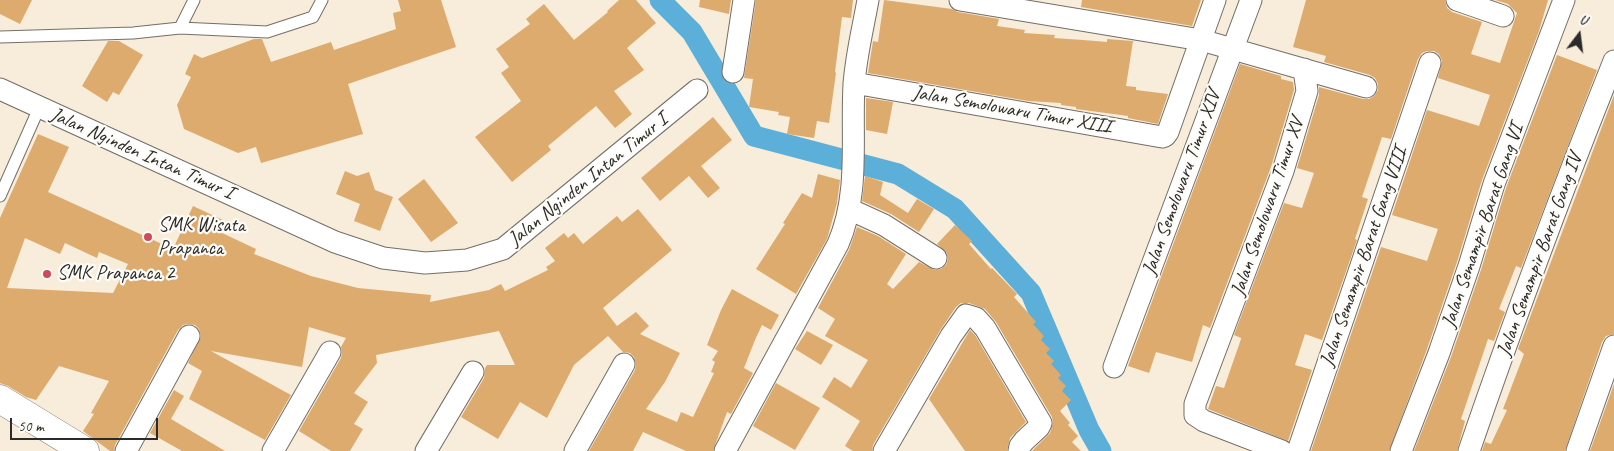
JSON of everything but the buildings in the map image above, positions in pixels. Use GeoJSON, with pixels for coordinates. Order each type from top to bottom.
{"type":"FeatureCollection","features":[{"type":"Feature","properties":{"kind":"street"},"geometry":{"type":"LineString","coordinates":[[733,72],[744,0]]}},
{"type":"Feature","properties":{"kind":"street"},"geometry":{"type":"LineString","coordinates":[[725,451],[838,244],[844,229],[849,209],[852,172],[854,83],[868,0]]}},
{"type":"Feature","properties":{"kind":"street"},"geometry":{"type":"LineString","coordinates":[[960,0],[1201,40],[1366,87]]}},
{"type":"Feature","properties":{"kind":"street","name":"Jalan Semolowaru Timur XIV"},"geometry":{"type":"LineString","coordinates":[[1168,132],[1215,0]]}},
{"type":"Feature","properties":{"kind":"street","name":"Jalan Semolowaru Timur XIV"},"geometry":{"type":"LineString","coordinates":[[1114,366],[1251,0]]}},
{"type":"Feature","properties":{"kind":"street"},"geometry":{"type":"LineString","coordinates":[[1457,0],[1503,16]]}},
{"type":"Feature","properties":{"kind":"street","name":"Jalan Semampir Barat Gang VI"},"geometry":{"type":"LineString","coordinates":[[1401,451],[1439,353],[1469,266],[1494,184],[1564,0]]}},
{"type":"Feature","properties":{"kind":"street","name":"Jalan Semampir Barat Gang IV"},"geometry":{"type":"LineString","coordinates":[[1469,451],[1572,167],[1614,61]]}},
{"type":"Feature","properties":{"kind":"street","name":"Jalan Semampir Barat Gang VIII"},"geometry":{"type":"LineString","coordinates":[[1284,451],[1430,63]]}},
{"type":"Feature","properties":{"kind":"street","name":"Jalan Semolowaru Timur XV"},"geometry":{"type":"LineString","coordinates":[[1284,451],[1204,421],[1195,415],[1195,404],[1283,171],[1307,91],[1304,69]]}},
{"type":"Feature","properties":{"kind":"street","name":"Jalan Semolowaru Timur XIII"},"geometry":{"type":"LineString","coordinates":[[854,83],[1162,137],[1168,132]]}},
{"type":"Feature","properties":{"kind":"street","name":"Jalan Nginden Intan Timur I"},"geometry":{"type":"LineString","coordinates":[[0,89],[335,242],[382,258],[425,263],[467,260],[503,250],[697,90]]}},
{"type":"Feature","properties":{"kind":"street"},"geometry":{"type":"LineString","coordinates":[[849,209],[884,225],[936,258]]}},
{"type":"Feature","properties":{"kind":"street"},"geometry":{"type":"LineString","coordinates":[[884,451],[951,336],[966,316],[976,318],[985,328],[1041,423],[1020,446],[1018,451]]}},
{"type":"Feature","properties":{"kind":"street"},"geometry":{"type":"LineString","coordinates":[[126,451],[189,336]]}},
{"type":"Feature","properties":{"kind":"street"},"geometry":{"type":"LineString","coordinates":[[1577,451],[1614,346]]}},
{"type":"Feature","properties":{"kind":"street"},"geometry":{"type":"LineString","coordinates":[[273,451],[330,352]]}},
{"type":"Feature","properties":{"kind":"street"},"geometry":{"type":"LineString","coordinates":[[575,451],[624,364]]}},
{"type":"Feature","properties":{"kind":"street"},"geometry":{"type":"LineString","coordinates":[[426,451],[473,372]]}},
{"type":"Feature","properties":{"kind":"street"},"geometry":{"type":"LineString","coordinates":[[0,399],[84,451]]}},
{"type":"Feature","properties":{"kind":"lane"},"geometry":{"type":"LineString","coordinates":[[180,28],[194,0]]}},
{"type":"Feature","properties":{"kind":"lane"},"geometry":{"type":"LineString","coordinates":[[0,37],[133,33],[180,28],[266,32],[313,16],[322,0]]}},
{"type":"Feature","properties":{"kind":"lane"},"geometry":{"type":"LineString","coordinates":[[0,196],[39,108]]}},
{"type":"Feature","properties":{"kind":"waterway"},"geometry":{"type":"LineString","coordinates":[[660,0],[692,32],[754,136],[898,174],[955,209],[1031,293],[1089,430],[1101,451]]}},
{"type":"Feature","properties":{"kind":"place","name":"SMK Wisata Prapanca"},"geometry":{"type":"Point","coordinates":[148,237]}},
{"type":"Feature","properties":{"kind":"place","name":"SMK Prapanca 2"},"geometry":{"type":"Point","coordinates":[47,274]}}]}
